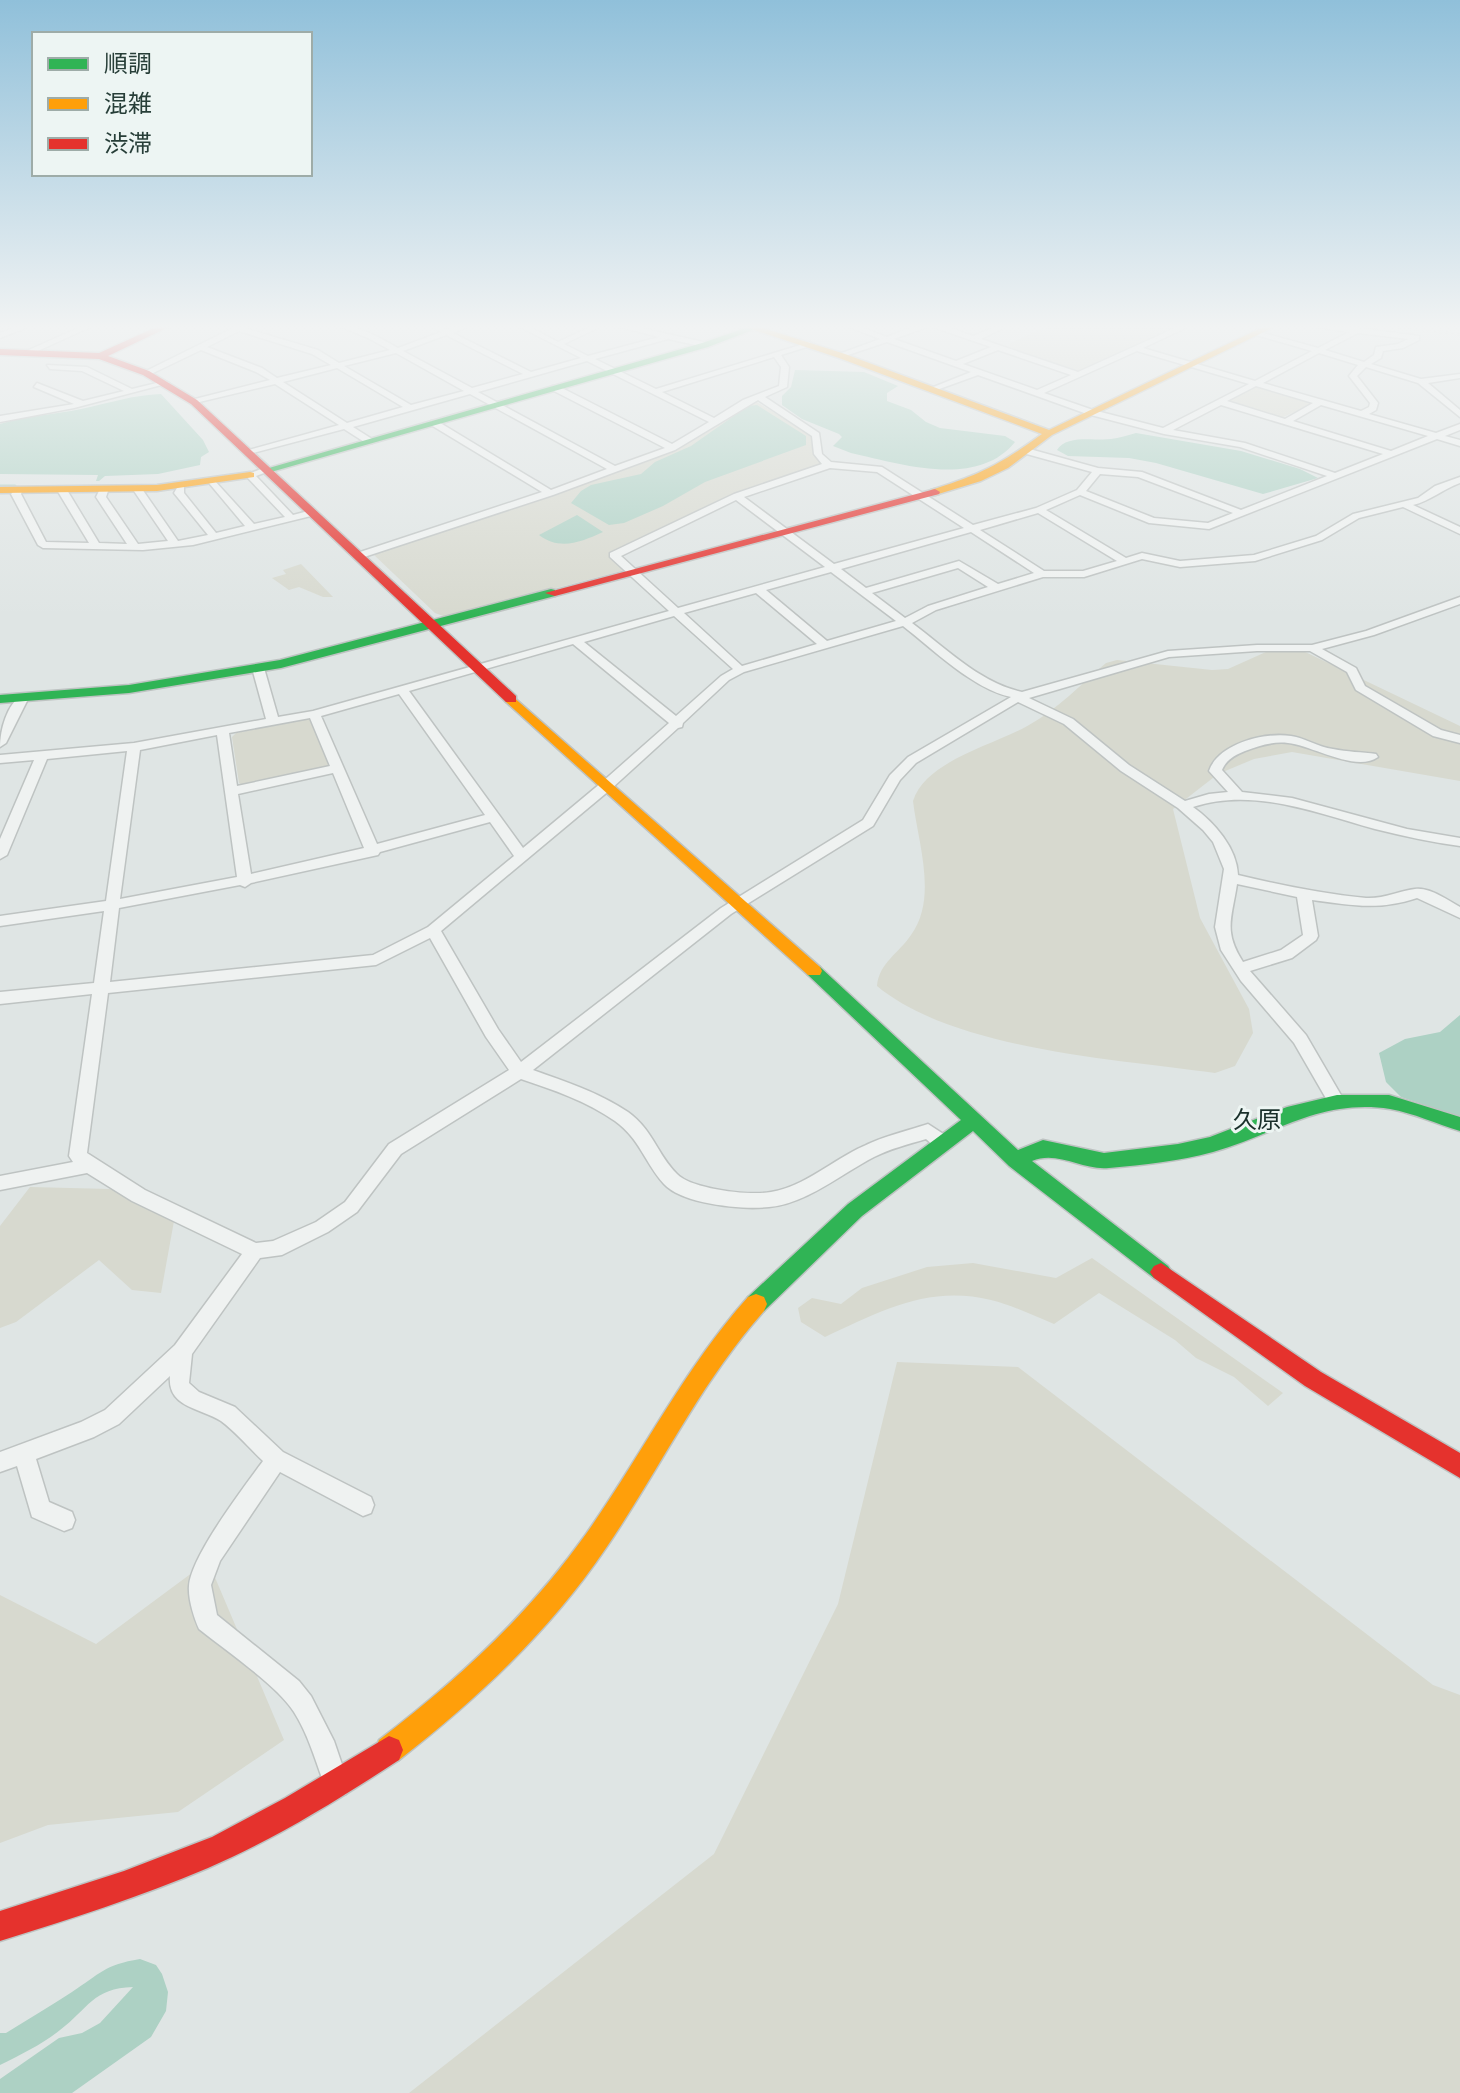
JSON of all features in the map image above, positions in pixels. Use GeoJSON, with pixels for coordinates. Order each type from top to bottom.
{"type":"FeatureCollection","features":[{"type":"Feature","properties":{"kind":"street"},"geometry":{"type":"LineString","coordinates":[[215,422],[248,453],[258,473],[291,518]]}},
{"type":"Feature","properties":{"kind":"street"},"geometry":{"type":"LineString","coordinates":[[339,422],[369,441]]}},
{"type":"Feature","properties":{"kind":"street"},"geometry":{"type":"LineString","coordinates":[[248,453],[361,422]]}},
{"type":"Feature","properties":{"kind":"street"},"geometry":{"type":"LineString","coordinates":[[0,490],[139,491],[214,483],[439,422]]}},
{"type":"Feature","properties":{"kind":"street"},"geometry":{"type":"LineString","coordinates":[[527,422],[615,470]]}},
{"type":"Feature","properties":{"kind":"street"},"geometry":{"type":"LineString","coordinates":[[621,422],[672,448]]}},
{"type":"Feature","properties":{"kind":"street"},"geometry":{"type":"LineString","coordinates":[[358,556],[615,470],[672,448],[713,422]]}},
{"type":"Feature","properties":{"kind":"street"},"geometry":{"type":"LineString","coordinates":[[796,422],[816,435],[815,449],[829,465]]}},
{"type":"Feature","properties":{"kind":"street"},"geometry":{"type":"LineString","coordinates":[[1019,422],[1049,433]]}},
{"type":"Feature","properties":{"kind":"street"},"geometry":{"type":"LineString","coordinates":[[0,699],[129,689],[258,668],[433,626],[977,479],[1004,466],[1049,433],[1071,422]]}},
{"type":"Feature","properties":{"kind":"street"},"geometry":{"type":"LineString","coordinates":[[1128,422],[1242,445],[1335,476]]}},
{"type":"Feature","properties":{"kind":"street"},"geometry":{"type":"LineString","coordinates":[[1164,431],[1182,422]]}},
{"type":"Feature","properties":{"kind":"street"},"geometry":{"type":"LineString","coordinates":[[1286,422],[1392,454]]}},
{"type":"Feature","properties":{"kind":"street"},"geometry":{"type":"LineString","coordinates":[[1389,422],[1460,443]]}},
{"type":"Feature","properties":{"kind":"street"},"geometry":{"type":"LineString","coordinates":[[434,423],[550,493]]}},
{"type":"Feature","properties":{"kind":"street"},"geometry":{"type":"LineString","coordinates":[[1080,492],[1152,521],[1209,526],[1460,427]]}},
{"type":"Feature","properties":{"kind":"street"},"geometry":{"type":"LineString","coordinates":[[1026,451],[1098,471],[1139,474],[1241,513]]}},
{"type":"Feature","properties":{"kind":"street"},"geometry":{"type":"LineString","coordinates":[[740,670],[614,555],[737,496],[829,465],[879,469],[1042,574]]}},
{"type":"Feature","properties":{"kind":"street"},"geometry":{"type":"LineString","coordinates":[[0,759],[134,747],[223,733],[403,691],[1039,510],[1080,492],[1098,471]]}},
{"type":"Feature","properties":{"kind":"street"},"geometry":{"type":"LineString","coordinates":[[258,473],[312,513],[606,786],[741,903],[1016,1160],[1142,1258],[1313,1379],[1460,1466]]}},
{"type":"Feature","properties":{"kind":"street"},"geometry":{"type":"LineString","coordinates":[[0,998],[376,960],[433,930],[678,724],[725,678],[740,670],[905,622],[932,608],[1042,574],[1084,574],[1142,556],[1180,564],[1255,558],[1319,538],[1356,516],[1421,500],[1438,488],[1460,480]]}},
{"type":"Feature","properties":{"kind":"street"},"geometry":{"type":"LineString","coordinates":[[214,483],[252,528]]}},
{"type":"Feature","properties":{"kind":"street"},"geometry":{"type":"LineString","coordinates":[[181,488],[179,493],[214,537]]}},
{"type":"Feature","properties":{"kind":"street"},"geometry":{"type":"LineString","coordinates":[[20,490],[16,494],[43,545],[175,544],[312,513]]}},
{"type":"Feature","properties":{"kind":"street"},"geometry":{"type":"LineString","coordinates":[[62,490],[95,545]]}},
{"type":"Feature","properties":{"kind":"street"},"geometry":{"type":"LineString","coordinates":[[103,491],[101,497],[134,546]]}},
{"type":"Feature","properties":{"kind":"street"},"geometry":{"type":"LineString","coordinates":[[139,491],[175,544]]}},
{"type":"Feature","properties":{"kind":"street"},"geometry":{"type":"LineString","coordinates":[[737,496],[984,682],[1000,691],[1023,696]]}},
{"type":"Feature","properties":{"kind":"street"},"geometry":{"type":"LineString","coordinates":[[1404,504],[1460,531]]}},
{"type":"Feature","properties":{"kind":"street"},"geometry":{"type":"LineString","coordinates":[[1039,510],[1126,562]]}},
{"type":"Feature","properties":{"kind":"street"},"geometry":{"type":"LineString","coordinates":[[863,592],[959,564],[996,588]]}},
{"type":"Feature","properties":{"kind":"street"},"geometry":{"type":"LineString","coordinates":[[759,590],[825,645]]}},
{"type":"Feature","properties":{"kind":"street"},"geometry":{"type":"LineString","coordinates":[[134,747],[78,1156],[88,1166],[255,1251],[275,1249],[322,1227],[351,1207],[395,1149],[519,1072],[726,911],[868,823],[895,778],[912,760],[1004,704],[1168,654],[1312,648],[1370,633],[1460,600]]}},
{"type":"Feature","properties":{"kind":"street"},"geometry":{"type":"LineString","coordinates":[[576,641],[678,724]]}},
{"type":"Feature","properties":{"kind":"street"},"geometry":{"type":"LineString","coordinates":[[1312,648],[1352,670],[1360,688],[1437,733],[1460,739]]}},
{"type":"Feature","properties":{"kind":"street"},"geometry":{"type":"LineString","coordinates":[[258,668],[273,722]]}},
{"type":"Feature","properties":{"kind":"street"},"geometry":{"type":"LineString","coordinates":[[403,691],[522,857]]}},
{"type":"Feature","properties":{"kind":"street"},"geometry":{"type":"LineString","coordinates":[[1023,696],[1024,702],[1073,721],[1123,767],[1186,805],[1201,819],[1227,858],[1233,879],[1223,935],[1241,968],[1302,1041],[1337,1102]]}},
{"type":"Feature","properties":{"kind":"street"},"geometry":{"type":"LineString","coordinates":[[0,743],[22,699]]}},
{"type":"Feature","properties":{"kind":"street"},"geometry":{"type":"LineString","coordinates":[[314,714],[373,852]]}},
{"type":"Feature","properties":{"kind":"street"},"geometry":{"type":"LineString","coordinates":[[223,733],[234,791],[245,882]]}},
{"type":"Feature","properties":{"kind":"street"},"geometry":{"type":"LineString","coordinates":[[1239,796],[1215,771],[1215,765],[1221,757],[1244,747],[1286,739],[1329,753],[1372,757]]}},
{"type":"Feature","properties":{"kind":"street"},"geometry":{"type":"LineString","coordinates":[[0,855],[41,757]]}},
{"type":"Feature","properties":{"kind":"street"},"geometry":{"type":"LineString","coordinates":[[234,791],[337,768]]}},
{"type":"Feature","properties":{"kind":"street"},"geometry":{"type":"LineString","coordinates":[[1186,805],[1196,800],[1239,796],[1283,801],[1404,833],[1460,842]]}},
{"type":"Feature","properties":{"kind":"street"},"geometry":{"type":"LineString","coordinates":[[0,921],[112,907],[245,882],[373,852],[491,817]]}},
{"type":"Feature","properties":{"kind":"street"},"geometry":{"type":"LineString","coordinates":[[1233,879],[1303,894],[1370,903],[1392,901],[1416,893],[1427,895],[1460,913]]}},
{"type":"Feature","properties":{"kind":"street"},"geometry":{"type":"LineString","coordinates":[[1241,968],[1263,964],[1296,951],[1311,936],[1306,928],[1308,910],[1303,894]]}},
{"type":"Feature","properties":{"kind":"street"},"geometry":{"type":"LineString","coordinates":[[433,930],[492,1033],[519,1072],[584,1094],[622,1117],[641,1133],[669,1178],[681,1188],[714,1197],[770,1200],[797,1191],[871,1150],[928,1131],[942,1142]]}},
{"type":"Feature","properties":{"kind":"street"},"geometry":{"type":"LineString","coordinates":[[1016,1160],[1043,1148],[1104,1161],[1178,1152],[1213,1144],[1287,1114],[1337,1102],[1389,1102],[1460,1124]]}},
{"type":"Feature","properties":{"kind":"street"},"geometry":{"type":"LineString","coordinates":[[0,1926],[121,1887],[226,1845],[337,1785],[457,1699],[529,1627],[598,1538],[685,1392],[726,1339],[792,1264],[852,1211],[974,1120]]}},
{"type":"Feature","properties":{"kind":"street"},"geometry":{"type":"LineString","coordinates":[[0,1183],[88,1166]]}},
{"type":"Feature","properties":{"kind":"street"},"geometry":{"type":"LineString","coordinates":[[64,1520],[40,1509],[7,1455],[112,1417],[182,1351],[255,1251]]}},
{"type":"Feature","properties":{"kind":"street"},"geometry":{"type":"LineString","coordinates":[[182,1351],[179,1386],[192,1399],[228,1414],[276,1459],[363,1505]]}},
{"type":"Feature","properties":{"kind":"street"},"geometry":{"type":"LineString","coordinates":[[276,1459],[212,1554],[200,1585],[207,1621],[291,1689],[303,1704],[325,1750],[337,1785]]}},
{"type":"Feature","properties":{"kind":"shaded area"},"geometry":{"type":"Polygon","coordinates":[[[186,422],[209,452],[201,457],[200,465],[158,474],[105,476],[99,481],[96,481],[98,475],[0,474],[0,424],[186,422]]]}},
{"type":"Feature","properties":{"kind":"shaded area"},"geometry":{"type":"Polygon","coordinates":[[[721,422],[790,422],[814,436],[813,449],[823,466],[736,494],[609,554],[625,570],[446,617],[435,613],[373,554],[607,476],[677,448],[721,422]]]}},
{"type":"Feature","properties":{"kind":"shaded area"},"geometry":{"type":"Polygon","coordinates":[[[726,422],[783,422],[806,436],[806,445],[705,482],[663,506],[624,523],[609,525],[571,503],[591,485],[641,474],[655,462],[691,446],[726,422]]]}},
{"type":"Feature","properties":{"kind":"shaded area"},"geometry":{"type":"Polygon","coordinates":[[[809,422],[926,422],[940,428],[1005,436],[1015,442],[999,456],[980,465],[938,469],[892,463],[851,453],[833,446],[842,437],[809,422]]]}},
{"type":"Feature","properties":{"kind":"shaded area"},"geometry":{"type":"Polygon","coordinates":[[[1136,433],[1241,451],[1300,469],[1318,478],[1263,494],[1156,463],[1129,458],[1068,456],[1057,450],[1074,440],[1111,439],[1136,433]]]}},
{"type":"Feature","properties":{"kind":"shaded area"},"geometry":{"type":"Polygon","coordinates":[[[577,515],[603,532],[579,542],[563,544],[539,535],[577,515]]]}},
{"type":"Feature","properties":{"kind":"shaded area"},"geometry":{"type":"Polygon","coordinates":[[[301,564],[333,597],[323,597],[299,587],[289,590],[272,578],[286,574],[283,570],[301,564]]]}},
{"type":"Feature","properties":{"kind":"shaded area"},"geometry":{"type":"Polygon","coordinates":[[[1277,647],[1299,649],[1460,726],[1460,781],[1292,752],[1254,759],[1218,774],[1173,809],[1200,918],[1249,1009],[1253,1033],[1235,1066],[1215,1073],[1085,1056],[992,1038],[949,1025],[910,1008],[877,986],[881,971],[911,935],[919,920],[925,887],[913,801],[920,787],[932,775],[963,755],[1039,719],[1106,663],[1117,660],[1228,669],[1277,647]]]}},
{"type":"Feature","properties":{"kind":"shaded area"},"geometry":{"type":"Polygon","coordinates":[[[309,719],[330,764],[327,768],[244,786],[239,783],[232,737],[236,733],[309,719]]]}},
{"type":"Feature","properties":{"kind":"shaded area"},"geometry":{"type":"Polygon","coordinates":[[[1460,1015],[1460,1117],[1401,1097],[1386,1082],[1379,1053],[1405,1039],[1440,1032],[1460,1015]]]}},
{"type":"Feature","properties":{"kind":"shaded area"},"geometry":{"type":"Polygon","coordinates":[[[30,1187],[110,1189],[176,1210],[161,1293],[132,1290],[99,1260],[16,1322],[0,1328],[0,1226],[30,1187]]]}},
{"type":"Feature","properties":{"kind":"shaded area"},"geometry":{"type":"Polygon","coordinates":[[[1092,1258],[1283,1393],[1268,1406],[1234,1377],[1196,1358],[1175,1340],[1099,1293],[1054,1324],[991,1300],[946,1296],[905,1303],[825,1337],[801,1322],[798,1308],[812,1298],[841,1304],[862,1288],[927,1267],[973,1263],[1056,1278],[1092,1258]]]}},
{"type":"Feature","properties":{"kind":"shaded area"},"geometry":{"type":"Polygon","coordinates":[[[897,1362],[1018,1367],[1433,1685],[1460,1695],[1460,2093],[409,2093],[714,1854],[838,1604],[897,1362]]]}},
{"type":"Feature","properties":{"kind":"shaded area"},"geometry":{"type":"Polygon","coordinates":[[[208,1561],[284,1740],[178,1812],[48,1825],[0,1843],[0,1595],[96,1644],[208,1561]]]}},
{"type":"Feature","properties":{"kind":"shaded area"},"geometry":{"type":"Polygon","coordinates":[[[140,1959],[156,1965],[168,1992],[166,2011],[151,2037],[72,2093],[0,2093],[0,2079],[59,2038],[82,2033],[100,2023],[133,1987],[109,1991],[100,1996],[53,2035],[0,2065],[0,2033],[6,2033],[103,1971],[140,1959]]]}},
{"type":"Feature","properties":{"kind":"waterway"},"geometry":{"type":"LineString","coordinates":[[0,486],[15,486]]}},
{"type":"Feature","properties":{"kind":"traffic: fast"},"geometry":{"type":"LineString","coordinates":[[267,470],[436,422]]}},
{"type":"Feature","properties":{"kind":"traffic: fast"},"geometry":{"type":"LineString","coordinates":[[0,699],[129,689],[281,664],[551,593]]}},
{"type":"Feature","properties":{"kind":"traffic: fast"},"geometry":{"type":"LineString","coordinates":[[814,971],[1016,1160],[1161,1272]]}},
{"type":"Feature","properties":{"kind":"traffic: fast"},"geometry":{"type":"LineString","coordinates":[[1016,1160],[1043,1148],[1104,1161],[1178,1152],[1213,1144],[1287,1114],[1337,1102],[1389,1102],[1460,1124]]}},
{"type":"Feature","properties":{"kind":"traffic: fast"},"geometry":{"type":"LineString","coordinates":[[756,1304],[855,1210],[974,1120]]}},
{"type":"Feature","properties":{"kind":"traffic: slow"},"geometry":{"type":"LineString","coordinates":[[1019,422],[1049,433]]}},
{"type":"Feature","properties":{"kind":"traffic: slow"},"geometry":{"type":"LineString","coordinates":[[935,492],[977,479],[1004,466],[1049,433],[1073,422]]}},
{"type":"Feature","properties":{"kind":"traffic: slow"},"geometry":{"type":"LineString","coordinates":[[0,490],[157,488],[250,475]]}},
{"type":"Feature","properties":{"kind":"traffic: slow"},"geometry":{"type":"LineString","coordinates":[[511,699],[814,971]]}},
{"type":"Feature","properties":{"kind":"traffic: slow"},"geometry":{"type":"LineString","coordinates":[[389,1750],[447,1704],[502,1654],[552,1599],[617,1510],[710,1359],[756,1304]]}},
{"type":"Feature","properties":{"kind":"traffic: jam"},"geometry":{"type":"LineString","coordinates":[[215,422],[511,699]]}},
{"type":"Feature","properties":{"kind":"traffic: jam"},"geometry":{"type":"LineString","coordinates":[[551,593],[935,492]]}},
{"type":"Feature","properties":{"kind":"traffic: jam"},"geometry":{"type":"LineString","coordinates":[[1161,1272],[1313,1379],[1460,1466]]}},
{"type":"Feature","properties":{"kind":"traffic: jam"},"geometry":{"type":"LineString","coordinates":[[0,1926],[124,1886],[222,1847],[295,1808],[389,1750]]}},
{"type":"Feature","properties":{"kind":"district","name":"久原"},"geometry":{"type":"Point","coordinates":[1257,1118]}}]}
